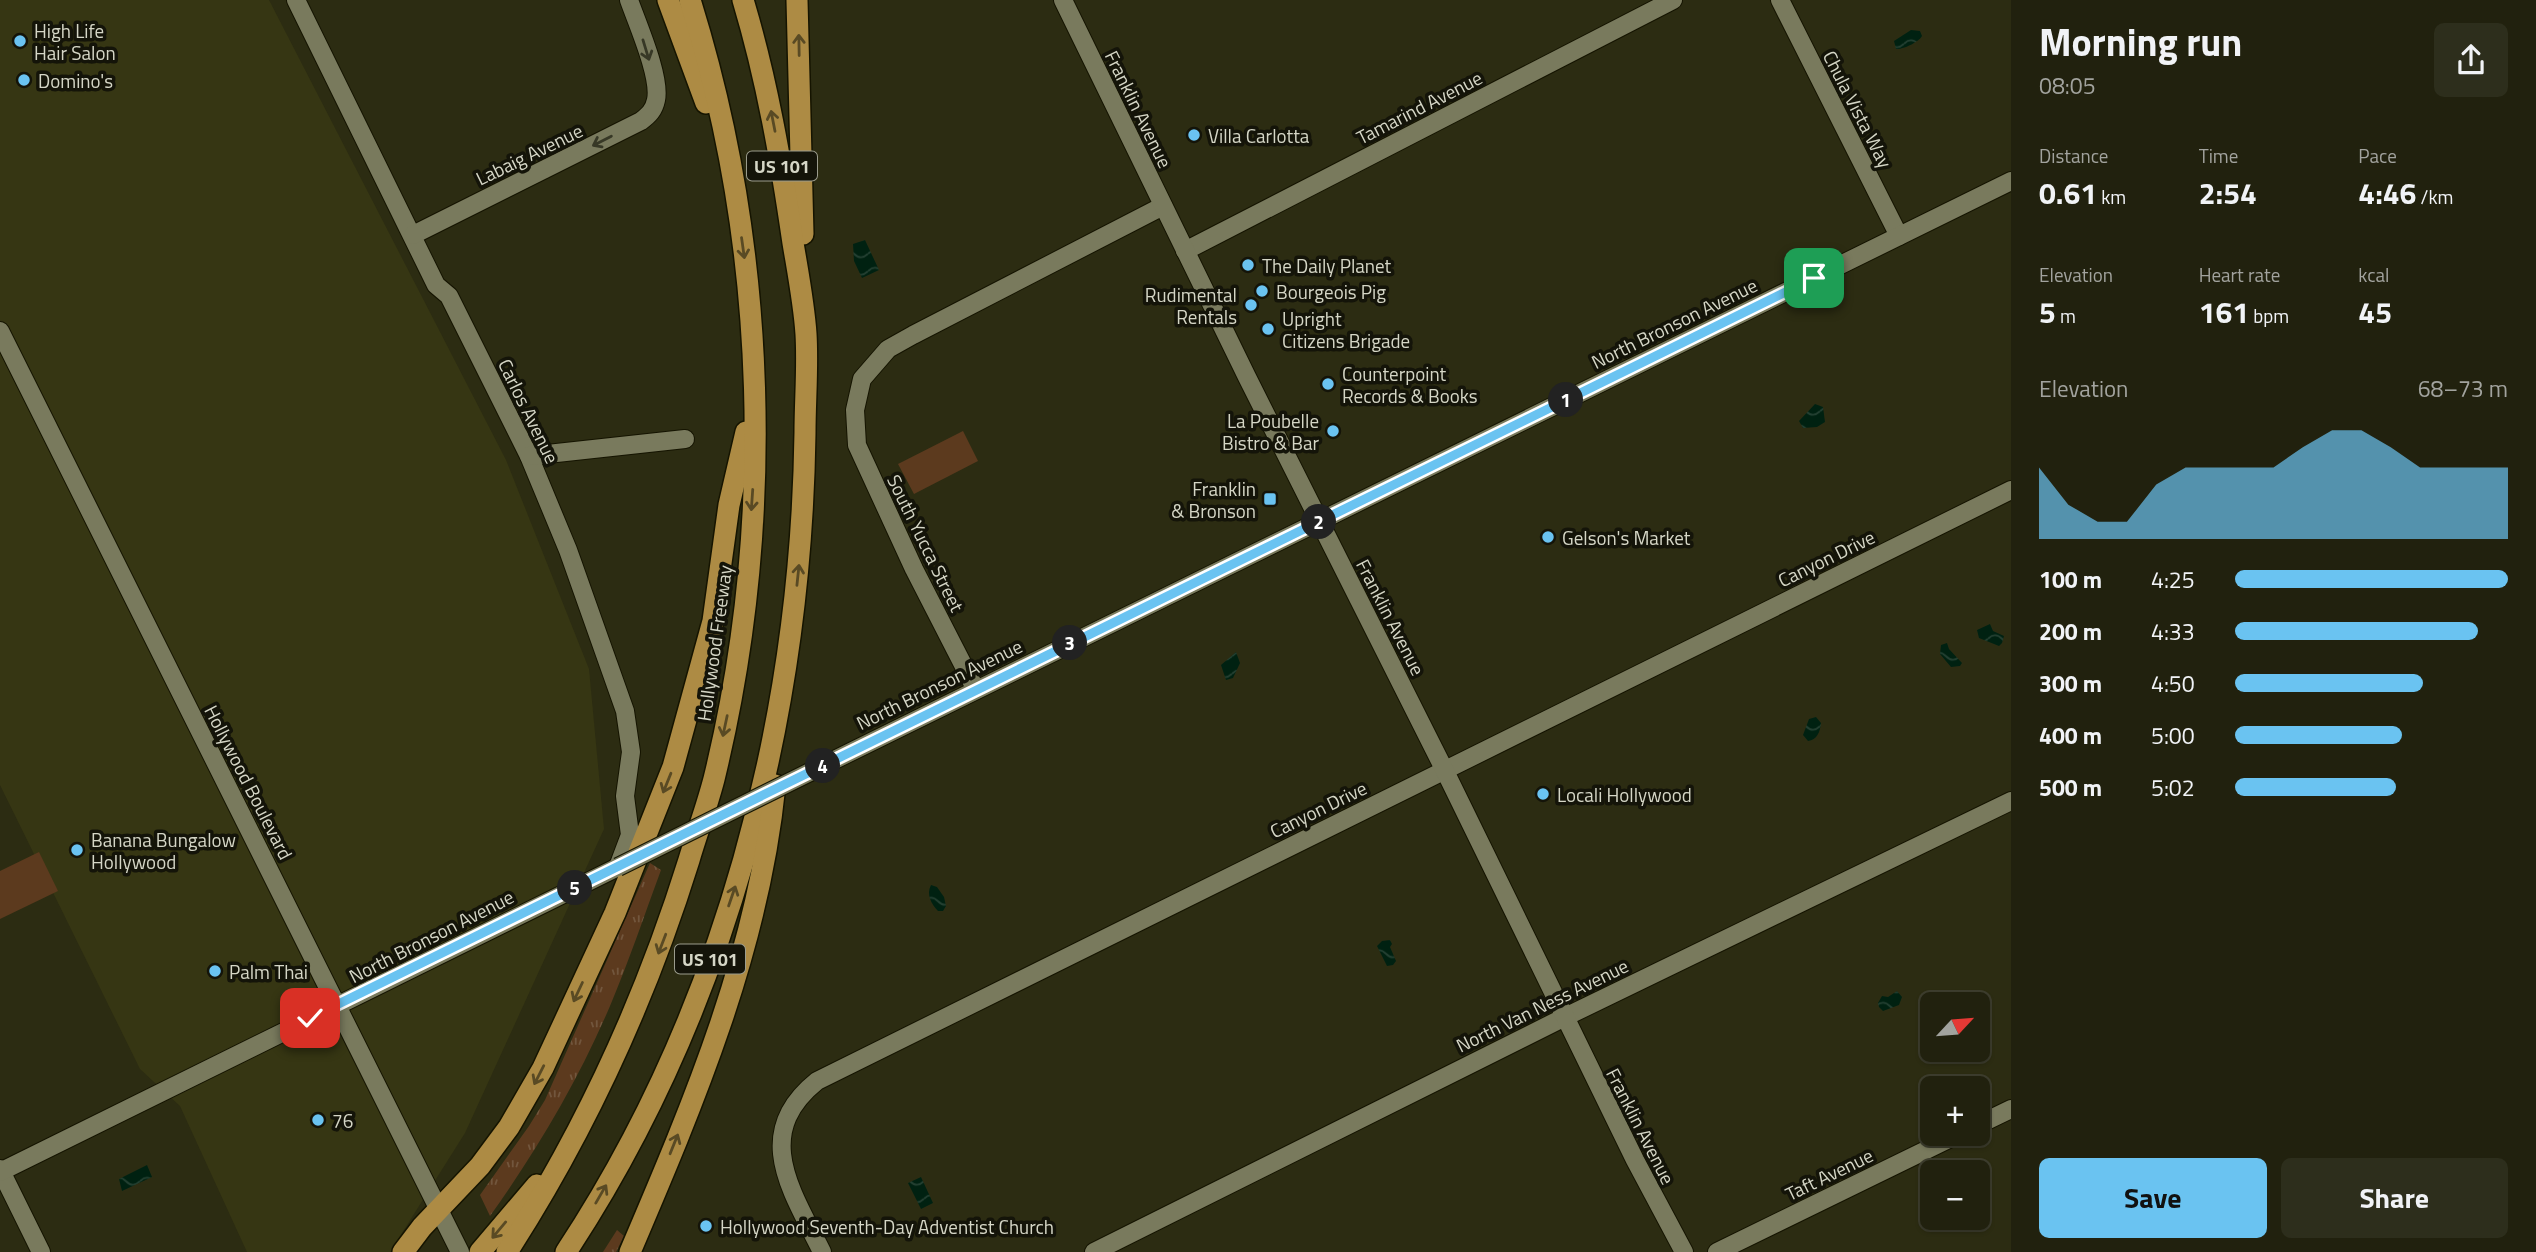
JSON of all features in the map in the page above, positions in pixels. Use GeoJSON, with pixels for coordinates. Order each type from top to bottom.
{"type":"FeatureCollection","features":[{"type":"Feature","properties":{"kind":"highway"},"geometry":{"type":"LineString","coordinates":[[668,0],[734,180]]}},
{"type":"Feature","properties":{"kind":"highway","name":"Hollywood Freeway"},"geometry":{"type":"LineString","coordinates":[[507,1252],[575,1140],[609,1071],[668,928],[714,781],[729,710],[742,623],[754,483],[752,332],[734,180],[716,94],[690,0]]}},
{"type":"Feature","properties":{"kind":"highway","name":"US 101"},"geometry":{"type":"LineString","coordinates":[[566,1252],[620,1162],[655,1093],[715,946],[762,793],[778,720],[790,642],[804,485],[806,334],[783,172],[768,96],[743,0]]}},
{"type":"Feature","properties":{"kind":"highway"},"geometry":{"type":"LineString","coordinates":[[797,0],[806,334]]}},
{"type":"Feature","properties":{"kind":"highway"},"geometry":{"type":"LineString","coordinates":[[403,1252],[486,1158],[528,1097],[620,901],[673,767],[713,621],[729,505],[743,442],[755,408]]}},
{"type":"Feature","properties":{"kind":"highway"},"geometry":{"type":"LineString","coordinates":[[630,1252],[707,1059],[747,946],[767,851],[790,642]]}},
{"type":"Feature","properties":{"kind":"highway"},"geometry":{"type":"LineString","coordinates":[[480,1252],[575,1140]]}},
{"type":"Feature","properties":{"kind":"street","name":"Carlos Avenue"},"geometry":{"type":"LineString","coordinates":[[296,0],[436,285],[449,296],[529,456],[569,550],[625,711],[631,752],[625,796],[630,835],[618,867]]}},
{"type":"Feature","properties":{"kind":"street","name":"Labaig Avenue"},"geometry":{"type":"LineString","coordinates":[[413,235],[641,121],[651,113],[656,102],[656,80],[629,0]]}},
{"type":"Feature","properties":{"kind":"street","name":"Franklin Avenue"},"geometry":{"type":"LineString","coordinates":[[1063,0],[1185,251],[1444,769],[1634,1160],[1684,1252]]}},
{"type":"Feature","properties":{"kind":"street","name":"Tamarind Avenue"},"geometry":{"type":"LineString","coordinates":[[1185,251],[1673,0]]}},
{"type":"Feature","properties":{"kind":"street","name":"Chula Vista Way"},"geometry":{"type":"LineString","coordinates":[[1780,0],[1899,236]]}},
{"type":"Feature","properties":{"kind":"street","name":"North Bronson Avenue"},"geometry":{"type":"LineString","coordinates":[[0,1171],[2011,181]]}},
{"type":"Feature","properties":{"kind":"street","name":"South Yucca Street"},"geometry":{"type":"LineString","coordinates":[[976,690],[857,445],[855,410],[862,379],[888,349],[1163,206]]}},
{"type":"Feature","properties":{"kind":"street","name":"Hollywood Boulevard"},"geometry":{"type":"LineString","coordinates":[[0,331],[460,1252]]}},
{"type":"Feature","properties":{"kind":"street"},"geometry":{"type":"LineString","coordinates":[[529,456],[685,439]]}},
{"type":"Feature","properties":{"kind":"street","name":"Canyon Drive"},"geometry":{"type":"LineString","coordinates":[[822,1252],[794,1196],[784,1170],[781,1147],[782,1127],[789,1109],[801,1094],[817,1081],[2011,490]]}},
{"type":"Feature","properties":{"kind":"street","name":"North Van Ness Avenue"},"geometry":{"type":"LineString","coordinates":[[1094,1252],[1564,1017],[2011,801]]}},
{"type":"Feature","properties":{"kind":"street"},"geometry":{"type":"LineString","coordinates":[[1990,1119],[2011,1109]]}},
{"type":"Feature","properties":{"kind":"street","name":"Taft Avenue"},"geometry":{"type":"LineString","coordinates":[[1717,1252],[1934,1146]]}},
{"type":"Feature","properties":{"kind":"street"},"geometry":{"type":"LineString","coordinates":[[0,1171],[41,1252]]}},
{"type":"Feature","properties":{"kind":"shaded area"},"geometry":{"type":"Polygon","coordinates":[[[0,0],[269,0],[506,460],[589,669],[604,829],[465,1133],[390,1252],[247,1252],[180,1106],[140,1069],[0,785],[0,0]]]}},
{"type":"Feature","properties":{"kind":"green space"},"geometry":{"type":"Polygon","coordinates":[[[963,431],[978,461],[914,494],[898,464],[963,431]]]}},
{"type":"Feature","properties":{"kind":"green space"},"geometry":{"type":"Polygon","coordinates":[[[39,852],[58,891],[0,919],[0,871],[39,852]]]}},
{"type":"Feature","properties":{"kind":"green space"},"geometry":{"type":"Polygon","coordinates":[[[650,863],[661,870],[598,1034],[556,1114],[490,1216],[480,1195],[545,1100],[650,863]]]}},
{"type":"Feature","properties":{"kind":"green space"},"geometry":{"type":"Polygon","coordinates":[[[617,1230],[624,1236],[616,1252],[603,1252],[617,1230]]]}},
{"type":"Feature","properties":{"kind":"water"},"geometry":{"type":"Polygon","coordinates":[[[1911,30],[1920,31],[1922,36],[1910,45],[1896,49],[1894,41],[1911,30]]]}},
{"type":"Feature","properties":{"kind":"water"},"geometry":{"type":"Polygon","coordinates":[[[865,240],[879,270],[862,278],[854,261],[853,244],[865,240]]]}},
{"type":"Feature","properties":{"kind":"water"},"geometry":{"type":"Polygon","coordinates":[[[1815,404],[1823,407],[1825,422],[1817,427],[1803,428],[1799,421],[1815,404]]]}},
{"type":"Feature","properties":{"kind":"water"},"geometry":{"type":"Polygon","coordinates":[[[1990,624],[1993,631],[2004,636],[1999,646],[1979,638],[1977,630],[1990,624]]]}},
{"type":"Feature","properties":{"kind":"water"},"geometry":{"type":"Polygon","coordinates":[[[1947,643],[1962,663],[1960,666],[1951,667],[1940,654],[1941,645],[1947,643]]]}},
{"type":"Feature","properties":{"kind":"water"},"geometry":{"type":"Polygon","coordinates":[[[1236,652],[1240,663],[1233,678],[1226,680],[1221,665],[1236,652]]]}},
{"type":"Feature","properties":{"kind":"water"},"geometry":{"type":"Polygon","coordinates":[[[1816,717],[1821,723],[1820,729],[1816,737],[1808,741],[1803,735],[1809,719],[1816,717]]]}},
{"type":"Feature","properties":{"kind":"water"},"geometry":{"type":"Polygon","coordinates":[[[931,885],[937,887],[944,897],[946,906],[943,911],[938,911],[931,902],[931,885]]]}},
{"type":"Feature","properties":{"kind":"water"},"geometry":{"type":"Polygon","coordinates":[[[1390,940],[1396,961],[1387,966],[1377,946],[1382,941],[1390,940]]]}},
{"type":"Feature","properties":{"kind":"water"},"geometry":{"type":"Polygon","coordinates":[[[1897,991],[1902,997],[1899,1005],[1883,1011],[1878,1003],[1882,996],[1888,997],[1897,991]]]}},
{"type":"Feature","properties":{"kind":"water"},"geometry":{"type":"Polygon","coordinates":[[[147,1165],[152,1177],[122,1191],[119,1179],[147,1165]]]}},
{"type":"Feature","properties":{"kind":"water"},"geometry":{"type":"Polygon","coordinates":[[[921,1177],[933,1203],[921,1209],[908,1183],[921,1177]]]}},
{"type":"Feature","properties":{"kind":"place","name":"High Life Hair Salon"},"geometry":{"type":"Point","coordinates":[20,41]}},
{"type":"Feature","properties":{"kind":"place","name":"Domino's"},"geometry":{"type":"Point","coordinates":[24,80]}},
{"type":"Feature","properties":{"kind":"place","name":"Villa Carlotta"},"geometry":{"type":"Point","coordinates":[1194,135]}},
{"type":"Feature","properties":{"kind":"place","name":"The Daily Planet"},"geometry":{"type":"Point","coordinates":[1248,265]}},
{"type":"Feature","properties":{"kind":"place","name":"Bourgeois Pig"},"geometry":{"type":"Point","coordinates":[1262,291]}},
{"type":"Feature","properties":{"kind":"place","name":"Rudimental Rentals"},"geometry":{"type":"Point","coordinates":[1251,305]}},
{"type":"Feature","properties":{"kind":"place","name":"Upright Citizens Brigade"},"geometry":{"type":"Point","coordinates":[1268,329]}},
{"type":"Feature","properties":{"kind":"place","name":"Counterpoint Records & Books"},"geometry":{"type":"Point","coordinates":[1328,384]}},
{"type":"Feature","properties":{"kind":"place","name":"La Poubelle Bistro & Bar"},"geometry":{"type":"Point","coordinates":[1333,431]}},
{"type":"Feature","properties":{"kind":"place","name":"Franklin & Bronson"},"geometry":{"type":"Point","coordinates":[1270,499]}},
{"type":"Feature","properties":{"kind":"place","name":"Gelson's Market"},"geometry":{"type":"Point","coordinates":[1548,537]}},
{"type":"Feature","properties":{"kind":"place","name":"Locali Hollywood"},"geometry":{"type":"Point","coordinates":[1543,794]}},
{"type":"Feature","properties":{"kind":"place","name":"Banana Bungalow Hollywood"},"geometry":{"type":"Point","coordinates":[77,850]}},
{"type":"Feature","properties":{"kind":"place","name":"Palm Thai"},"geometry":{"type":"Point","coordinates":[215,971]}},
{"type":"Feature","properties":{"kind":"place","name":"76"},"geometry":{"type":"Point","coordinates":[318,1120]}},
{"type":"Feature","properties":{"kind":"place","name":"Hollywood Seventh-Day Adventist Church"},"geometry":{"type":"Point","coordinates":[706,1226]}},
{"type":"Feature","properties":{"kind":"route"},"geometry":{"type":"LineString","coordinates":[[310,1018],[1814,278]]}}]}
